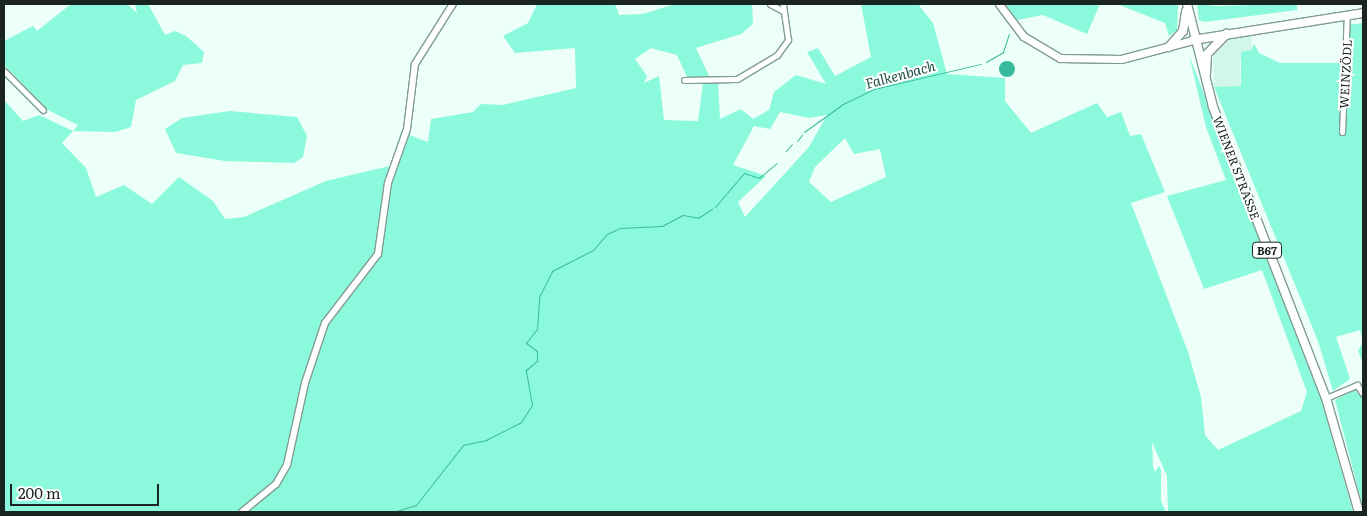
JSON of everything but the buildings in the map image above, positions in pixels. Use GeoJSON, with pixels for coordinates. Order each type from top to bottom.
{"type":"FeatureCollection","features":[{"type":"Feature","properties":{"kind":"main road"},"geometry":{"type":"LineString","coordinates":[[999,4],[1023,36],[1060,58],[1121,59],[1227,33],[1363,13]]}},
{"type":"Feature","properties":{"kind":"main road"},"geometry":{"type":"LineString","coordinates":[[1169,47],[1183,31],[1187,5]]}},
{"type":"Feature","properties":{"kind":"main road","name":"WIENER STRASSE"},"geometry":{"type":"LineString","coordinates":[[1187,5],[1205,81],[1326,398],[1359,512]]}},
{"type":"Feature","properties":{"kind":"main road"},"geometry":{"type":"LineString","coordinates":[[1205,81],[1207,54],[1227,33]]}},
{"type":"Feature","properties":{"kind":"street"},"geometry":{"type":"LineString","coordinates":[[242,512],[276,484],[287,465],[305,383],[325,323],[378,254],[388,182],[407,128],[415,64],[453,4]]}},
{"type":"Feature","properties":{"kind":"street"},"geometry":{"type":"LineString","coordinates":[[770,4],[783,10]]}},
{"type":"Feature","properties":{"kind":"street"},"geometry":{"type":"LineString","coordinates":[[684,80],[737,79],[777,55],[788,40],[783,4]]}},
{"type":"Feature","properties":{"kind":"street","name":"WEINZÖDL"},"geometry":{"type":"LineString","coordinates":[[1342,132],[1347,15]]}},
{"type":"Feature","properties":{"kind":"street"},"geometry":{"type":"LineString","coordinates":[[4,71],[44,110]]}},
{"type":"Feature","properties":{"kind":"street"},"geometry":{"type":"LineString","coordinates":[[1326,398],[1357,385],[1363,394]]}},
{"type":"Feature","properties":{"kind":"shaded area"},"geometry":{"type":"Polygon","coordinates":[[[71,4],[127,4],[137,13],[135,4],[148,4],[165,35],[175,31],[186,36],[204,52],[202,63],[183,65],[175,81],[136,100],[131,127],[115,132],[73,131],[78,125],[48,110],[4,65],[4,41],[33,26],[37,31],[71,4]]]}},
{"type":"Feature","properties":{"kind":"shaded area"},"geometry":{"type":"Polygon","coordinates":[[[537,4],[615,4],[619,15],[643,14],[675,4],[752,4],[753,24],[741,34],[696,48],[710,78],[687,77],[677,55],[651,48],[635,59],[647,76],[644,83],[659,76],[664,120],[698,121],[703,83],[718,83],[720,119],[741,109],[753,119],[769,110],[774,92],[796,75],[826,84],[807,52],[818,48],[835,76],[871,57],[861,4],[918,4],[933,23],[947,74],[1005,78],[1005,101],[1031,133],[1097,103],[1107,117],[1121,112],[1130,136],[1141,134],[1165,192],[1131,203],[1188,352],[1201,397],[1205,435],[1218,450],[1301,411],[1307,392],[1262,270],[1204,289],[1167,196],[1226,180],[1206,127],[1189,55],[1320,395],[1353,512],[1168,512],[1167,476],[1152,442],[1153,467],[1155,472],[1159,466],[1161,470],[1161,501],[1166,512],[4,512],[4,100],[23,121],[39,115],[73,131],[62,143],[86,168],[96,197],[124,185],[152,204],[179,177],[213,201],[225,219],[244,217],[326,181],[390,166],[401,132],[428,142],[431,119],[473,112],[481,104],[503,105],[576,88],[575,48],[515,53],[503,36],[528,23],[537,4]],[[780,112],[770,129],[754,126],[733,165],[766,176],[738,202],[745,217],[809,147],[827,115],[809,118],[780,112]],[[845,138],[815,167],[809,182],[831,202],[886,177],[880,149],[854,154],[845,138]]]}},
{"type":"Feature","properties":{"kind":"shaded area"},"geometry":{"type":"Polygon","coordinates":[[[1005,4],[1100,4],[1087,34],[1043,15],[1017,20],[1005,4]]]}},
{"type":"Feature","properties":{"kind":"shaded area"},"geometry":{"type":"Polygon","coordinates":[[[1117,4],[1178,4],[1177,30],[1169,36],[1165,23],[1117,4]]]}},
{"type":"Feature","properties":{"kind":"shaded area"},"geometry":{"type":"Polygon","coordinates":[[[1197,4],[1216,6],[1297,4],[1297,10],[1204,22],[1199,20],[1197,4]]]}},
{"type":"Feature","properties":{"kind":"shaded area"},"geometry":{"type":"Polygon","coordinates":[[[1363,23],[1363,342],[1360,330],[1336,337],[1350,379],[1333,391],[1318,341],[1214,87],[1241,86],[1241,52],[1251,50],[1254,44],[1259,53],[1280,63],[1347,63],[1348,25],[1363,23]]]}},
{"type":"Feature","properties":{"kind":"shaded area"},"geometry":{"type":"Polygon","coordinates":[[[1252,35],[1251,50],[1240,61],[1241,86],[1214,87],[1213,52],[1227,40],[1252,35]]]}},
{"type":"Feature","properties":{"kind":"shaded area"},"geometry":{"type":"Polygon","coordinates":[[[1004,61],[1010,61],[1015,66],[1013,75],[1004,77],[999,72],[999,66],[1004,61]]]}},
{"type":"Feature","properties":{"kind":"shaded area"},"geometry":{"type":"Polygon","coordinates":[[[230,111],[297,117],[307,136],[303,157],[294,163],[225,161],[176,153],[165,129],[182,118],[230,111]]]}},
{"type":"Feature","properties":{"kind":"shaded area"},"geometry":{"type":"Polygon","coordinates":[[[1363,342],[1363,363],[1358,351],[1363,342]]]}},
{"type":"Feature","properties":{"kind":"shaded area"},"geometry":{"type":"Polygon","coordinates":[[[1355,390],[1363,399],[1363,508],[1335,400],[1355,390]]]}},
{"type":"Feature","properties":{"kind":"waterway","name":"Falkenbach"},"geometry":{"type":"LineString","coordinates":[[986,62],[1003,52],[1009,34]]}},
{"type":"Feature","properties":{"kind":"waterway","name":"Falkenbach"},"geometry":{"type":"LineString","coordinates":[[804,132],[843,104],[874,89],[981,64]]}},
{"type":"Feature","properties":{"kind":"waterway","name":"Falkenbach"},"geometry":{"type":"LineString","coordinates":[[797,141],[802,135]]}},
{"type":"Feature","properties":{"kind":"waterway","name":"Falkenbach"},"geometry":{"type":"LineString","coordinates":[[786,151],[792,144]]}},
{"type":"Feature","properties":{"kind":"waterway","name":"Falkenbach"},"geometry":{"type":"LineString","coordinates":[[715,207],[744,173],[759,178],[777,163]]}},
{"type":"Feature","properties":{"kind":"waterway","name":"Falkenbach"},"geometry":{"type":"LineString","coordinates":[[393,512],[416,505],[463,445],[486,440],[521,422],[532,405],[526,370],[537,361],[537,351],[526,343],[537,329],[539,297],[552,271],[593,250],[607,234],[620,228],[662,226],[683,215],[698,218],[712,209]]}}]}
